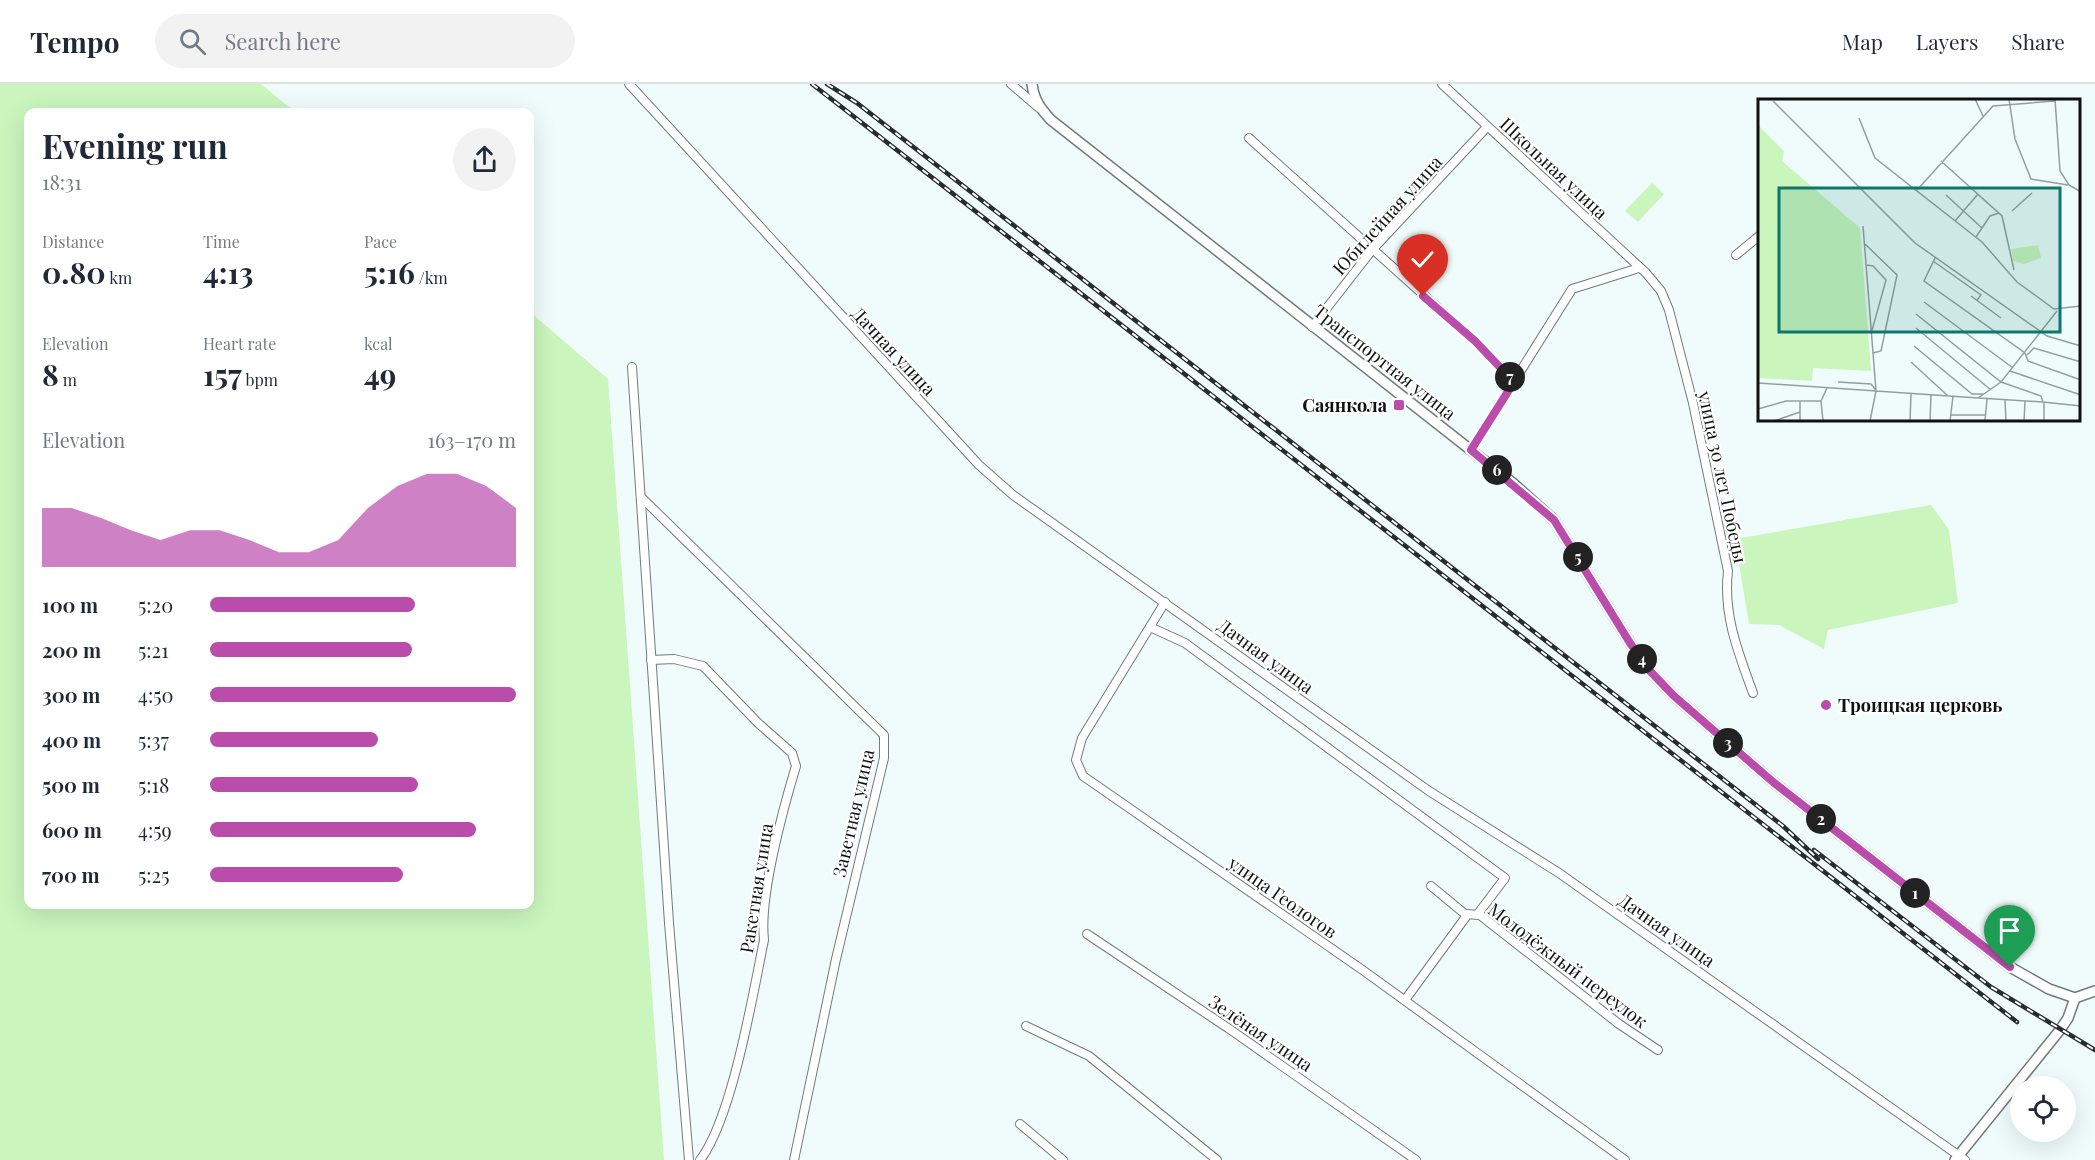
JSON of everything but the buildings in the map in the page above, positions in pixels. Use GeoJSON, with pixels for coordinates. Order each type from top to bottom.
{"type":"FeatureCollection","features":[{"type":"Feature","properties":{"kind":"street","name":"Дачная улица"},"geometry":{"type":"LineString","coordinates":[[629,84],[979,465],[1013,495],[1429,791],[1559,873],[1959,1158]]}},
{"type":"Feature","properties":{"kind":"street","name":"Транспортная улица"},"geometry":{"type":"LineString","coordinates":[[1011,84],[1312,327],[1471,450],[1554,520],[1649,670],[1674,696],[1773,782],[2010,967],[2049,989],[2074,998]]}},
{"type":"Feature","properties":{"kind":"street"},"geometry":{"type":"LineString","coordinates":[[1032,84],[1039,108]]}},
{"type":"Feature","properties":{"kind":"street","name":"Школьная улица"},"geometry":{"type":"LineString","coordinates":[[1442,84],[1646,273]]}},
{"type":"Feature","properties":{"kind":"street","name":"Юбилейная улица"},"geometry":{"type":"LineString","coordinates":[[1312,327],[1372,250],[1487,127]]}},
{"type":"Feature","properties":{"kind":"street"},"geometry":{"type":"LineString","coordinates":[[1249,138],[1475,341],[1514,382]]}},
{"type":"Feature","properties":{"kind":"street"},"geometry":{"type":"LineString","coordinates":[[1736,255],[1758,237]]}},
{"type":"Feature","properties":{"kind":"street"},"geometry":{"type":"LineString","coordinates":[[1471,450],[1572,289],[1639,268]]}},
{"type":"Feature","properties":{"kind":"street","name":"улица 30 лет Победы"},"geometry":{"type":"LineString","coordinates":[[1646,273],[1661,291],[1669,310],[1694,403],[1728,571],[1725,595],[1732,636],[1753,693]]}},
{"type":"Feature","properties":{"kind":"street"},"geometry":{"type":"LineString","coordinates":[[632,367],[651,660],[689,1160]]}},
{"type":"Feature","properties":{"kind":"street","name":"Заветная улица"},"geometry":{"type":"LineString","coordinates":[[641,497],[885,735],[884,758],[836,959],[794,1160]]}},
{"type":"Feature","properties":{"kind":"street","name":"улица Геологов"},"geometry":{"type":"LineString","coordinates":[[1165,602],[1082,738],[1076,760],[1083,777],[1405,1000],[1625,1160]]}},
{"type":"Feature","properties":{"kind":"street"},"geometry":{"type":"LineString","coordinates":[[1150,627],[1185,643],[1505,878],[1472,914],[1405,1000]]}},
{"type":"Feature","properties":{"kind":"street","name":"Ракетная улица"},"geometry":{"type":"LineString","coordinates":[[651,660],[674,659],[703,666],[758,723],[792,753],[796,766],[767,895],[762,951],[730,1090],[709,1148],[700,1160]]}},
{"type":"Feature","properties":{"kind":"street","name":"Молодёжный переулок"},"geometry":{"type":"LineString","coordinates":[[1431,886],[1658,1050]]}},
{"type":"Feature","properties":{"kind":"street","name":"Зелёная улица"},"geometry":{"type":"LineString","coordinates":[[1086,934],[1228,1028],[1416,1160]]}},
{"type":"Feature","properties":{"kind":"street"},"geometry":{"type":"LineString","coordinates":[[1959,1158],[2068,1018],[2074,998],[2095,991]]}},
{"type":"Feature","properties":{"kind":"street"},"geometry":{"type":"LineString","coordinates":[[1026,1026],[1089,1056],[1217,1160]]}},
{"type":"Feature","properties":{"kind":"street"},"geometry":{"type":"LineString","coordinates":[[1020,1124],[1063,1160]]}},
{"type":"Feature","properties":{"kind":"green space"},"geometry":{"type":"Polygon","coordinates":[[[0,84],[261,84],[290,108],[24,108],[24,909],[534,909],[534,315],[608,379],[664,1160],[0,1160],[0,84]]]}},
{"type":"Feature","properties":{"kind":"green space"},"geometry":{"type":"Polygon","coordinates":[[[1652,183],[1664,194],[1638,222],[1625,211],[1652,183]]]}},
{"type":"Feature","properties":{"kind":"green space"},"geometry":{"type":"Polygon","coordinates":[[[1931,505],[1949,530],[1958,603],[1828,630],[1824,649],[1779,625],[1749,624],[1735,539],[1931,505]]]}},
{"type":"Feature","properties":{"kind":"railway"},"geometry":{"type":"LineString","coordinates":[[812,84],[2017,1022]]}},
{"type":"Feature","properties":{"kind":"railway"},"geometry":{"type":"LineString","coordinates":[[827,84],[857,103],[1783,826],[1818,859]]}},
{"type":"Feature","properties":{"kind":"railway"},"geometry":{"type":"LineString","coordinates":[[1814,850],[1991,987],[2095,1050]]}},
{"type":"Feature","properties":{"kind":"place","name":"Саянкола"},"geometry":{"type":"Point","coordinates":[1399,405]}},
{"type":"Feature","properties":{"kind":"place","name":"Троицкая церковь"},"geometry":{"type":"Point","coordinates":[1826,705]}},
{"type":"Feature","properties":{"kind":"route"},"geometry":{"type":"LineString","coordinates":[[1423,296],[1475,341],[1514,382],[1471,450],[1554,520],[1649,670],[1674,696],[1773,782],[2010,967]]}}]}
